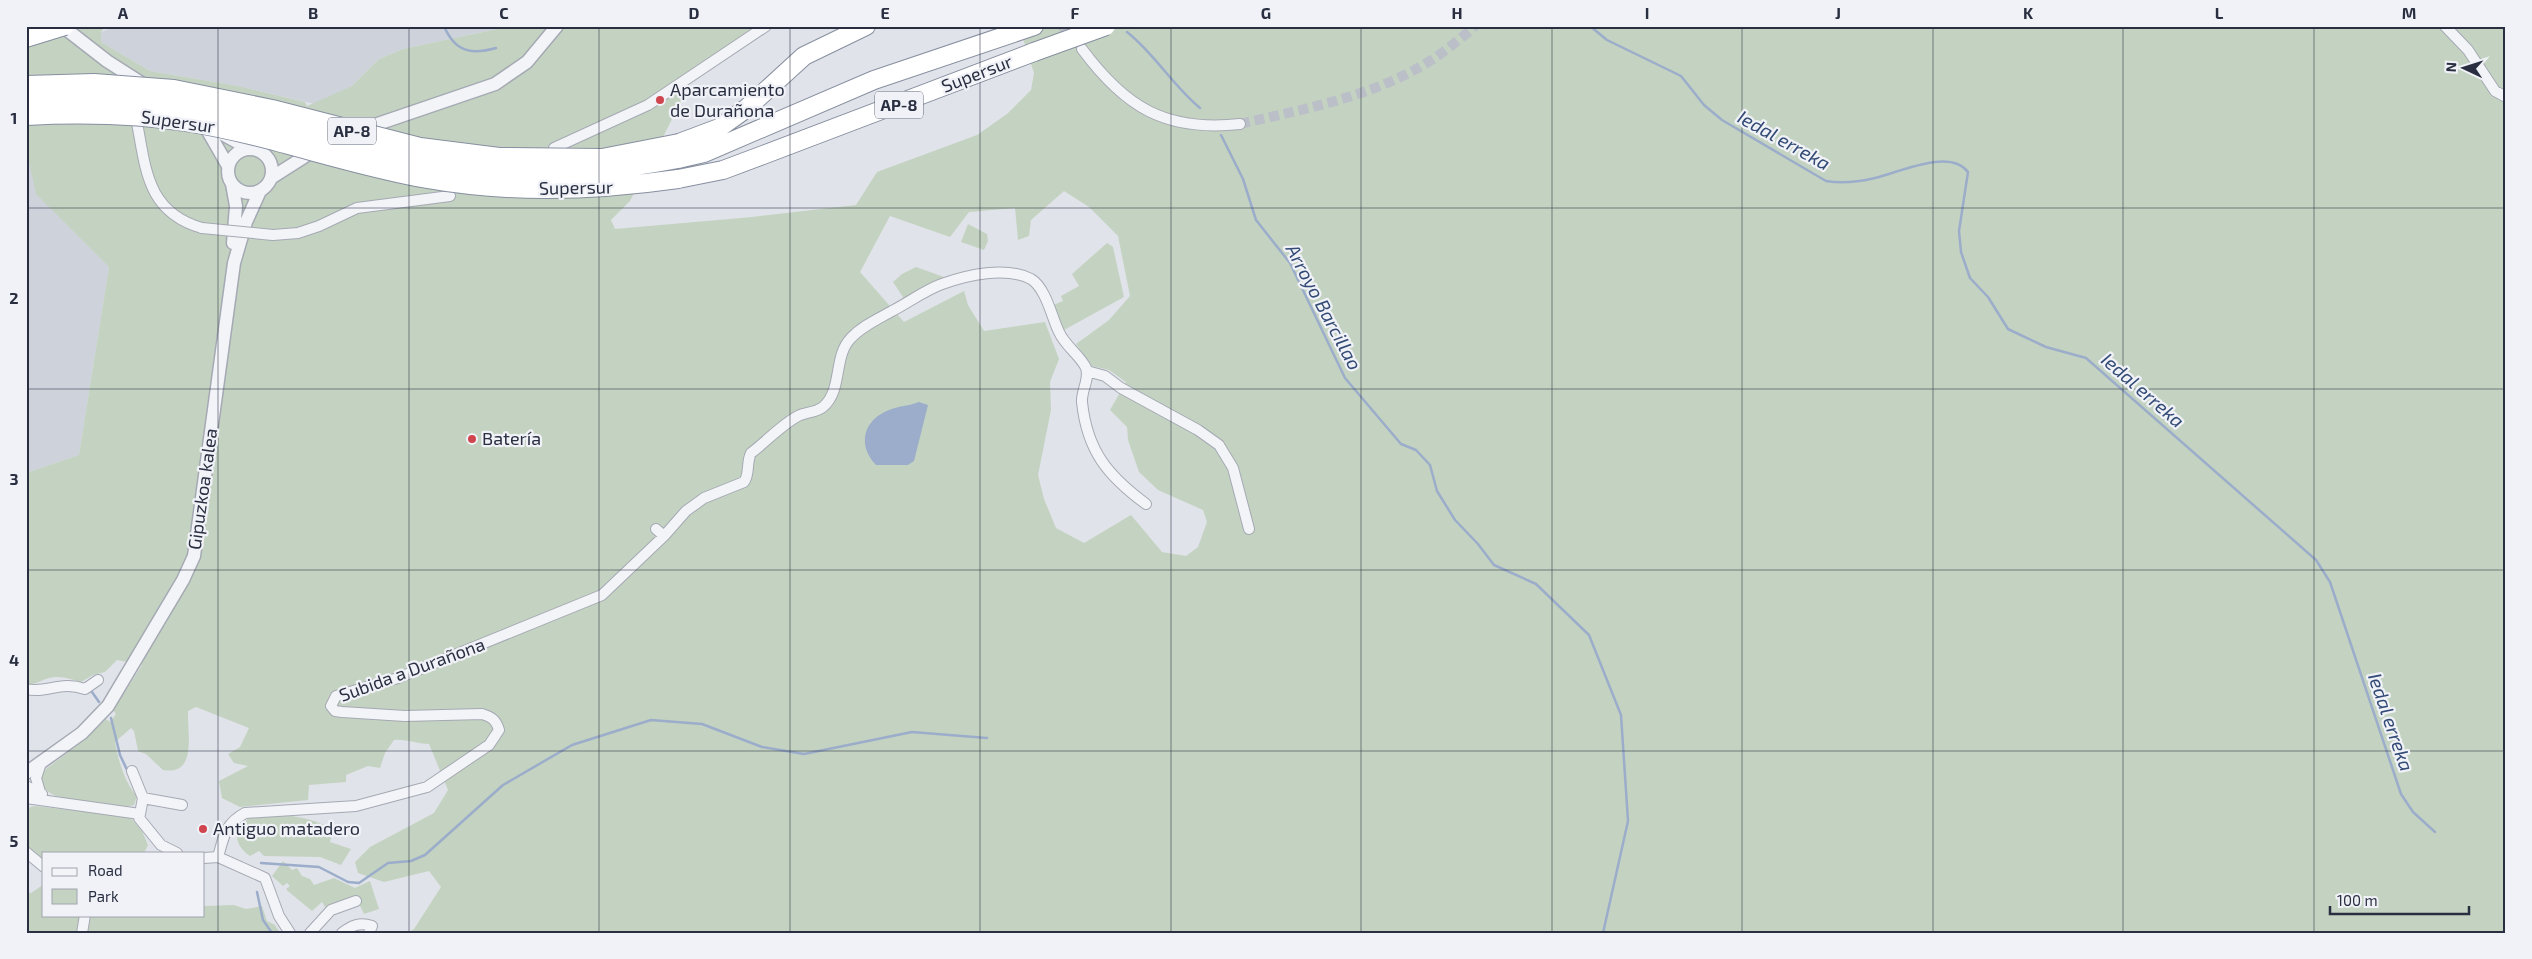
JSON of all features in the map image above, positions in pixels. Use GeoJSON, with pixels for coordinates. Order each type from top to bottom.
{"type":"FeatureCollection","features":[{"type":"Feature","properties":{"kind":"highway"},"geometry":{"type":"LineString","coordinates":[[26,38],[63,26]]}},
{"type":"Feature","properties":{"kind":"highway","name":"AP-8"},"geometry":{"type":"LineString","coordinates":[[26,85],[94,83],[174,88],[272,109],[411,145],[499,157],[602,158],[679,151],[719,128],[747,108],[804,56],[866,26]]}},
{"type":"Feature","properties":{"kind":"highway","name":"Supersur"},"geometry":{"type":"LineString","coordinates":[[26,116],[125,115],[191,123],[418,177],[498,189],[618,188],[722,170],[1106,26]]}},
{"type":"Feature","properties":{"kind":"highway","name":"Supersur"},"geometry":{"type":"LineString","coordinates":[[26,99],[114,98],[186,106],[270,124],[424,162],[499,173],[555,174],[617,170],[679,151],[704,153],[874,80],[1029,28]]}},
{"type":"Feature","properties":{"kind":"street"},"geometry":{"type":"LineString","coordinates":[[63,26],[128,75],[167,98],[205,126],[248,148],[261,151],[321,146]]}},
{"type":"Feature","properties":{"kind":"street"},"geometry":{"type":"LineString","coordinates":[[234,263],[246,222],[260,191],[271,178],[321,146],[346,134],[375,126],[494,84],[527,62],[556,26]]}},
{"type":"Feature","properties":{"kind":"street"},"geometry":{"type":"LineString","coordinates":[[554,148],[648,105],[766,26]]}},
{"type":"Feature","properties":{"kind":"street"},"geometry":{"type":"LineString","coordinates":[[2445,26],[2468,50],[2495,91],[2506,97]]}},
{"type":"Feature","properties":{"kind":"street"},"geometry":{"type":"LineString","coordinates":[[1082,49],[1111,86],[1153,114],[1197,125],[1240,124]]}},
{"type":"Feature","properties":{"kind":"street"},"geometry":{"type":"LineString","coordinates":[[128,75],[151,188],[160,204],[177,218],[202,228],[273,235],[305,231],[357,208],[450,196]]}},
{"type":"Feature","properties":{"kind":"street"},"geometry":{"type":"LineString","coordinates":[[205,126],[228,166],[229,179],[232,184],[236,206],[232,254],[234,263]]}},
{"type":"Feature","properties":{"kind":"street"},"geometry":{"type":"LineString","coordinates":[[228,166],[235,154],[248,148]]}},
{"type":"Feature","properties":{"kind":"street"},"geometry":{"type":"LineString","coordinates":[[261,151],[271,163],[271,178]]}},
{"type":"Feature","properties":{"kind":"street"},"geometry":{"type":"LineString","coordinates":[[232,184],[245,193],[260,191]]}},
{"type":"Feature","properties":{"kind":"street","name":"Gipuzkoa kalea"},"geometry":{"type":"LineString","coordinates":[[26,774],[82,733],[108,706],[183,580],[194,556],[234,263]]}},
{"type":"Feature","properties":{"kind":"street","name":"Subida a Durañona"},"geometry":{"type":"LineString","coordinates":[[218,857],[226,830],[232,820],[245,812],[356,806],[428,787],[456,770],[489,745],[499,730],[492,716],[482,714],[405,716],[342,712],[334,710],[330,706],[336,696],[398,678],[602,595],[664,536],[686,511],[704,498],[744,482],[748,478],[750,454],[799,415],[813,412],[823,407],[831,396],[843,350],[850,338],[863,328],[941,284],[981,274],[1018,274],[1033,280],[1047,301],[1067,347],[1084,365],[1087,372]]}},
{"type":"Feature","properties":{"kind":"street"},"geometry":{"type":"LineString","coordinates":[[1146,504],[1120,484],[1105,468],[1094,446],[1082,401],[1087,372],[1105,376],[1121,388],[1198,430],[1219,445],[1233,468],[1249,529]]}},
{"type":"Feature","properties":{"kind":"street"},"geometry":{"type":"LineString","coordinates":[[656,529],[664,536]]}},
{"type":"Feature","properties":{"kind":"street"},"geometry":{"type":"LineString","coordinates":[[26,689],[33,691],[65,684],[85,689],[98,680]]}},
{"type":"Feature","properties":{"kind":"street"},"geometry":{"type":"LineString","coordinates":[[40,792],[36,778],[41,763]]}},
{"type":"Feature","properties":{"kind":"street"},"geometry":{"type":"LineString","coordinates":[[132,770],[143,798],[139,818],[161,845],[175,852]]}},
{"type":"Feature","properties":{"kind":"street"},"geometry":{"type":"LineString","coordinates":[[26,786],[40,792],[53,801]]}},
{"type":"Feature","properties":{"kind":"street"},"geometry":{"type":"LineString","coordinates":[[26,798],[140,814]]}},
{"type":"Feature","properties":{"kind":"street"},"geometry":{"type":"LineString","coordinates":[[143,798],[182,805]]}},
{"type":"Feature","properties":{"kind":"street"},"geometry":{"type":"LineString","coordinates":[[26,852],[42,865]]}},
{"type":"Feature","properties":{"kind":"street"},"geometry":{"type":"LineString","coordinates":[[205,858],[218,857],[265,878],[279,916],[290,933]]}},
{"type":"Feature","properties":{"kind":"street"},"geometry":{"type":"LineString","coordinates":[[310,933],[331,910],[356,901]]}},
{"type":"Feature","properties":{"kind":"street"},"geometry":{"type":"LineString","coordinates":[[82,933],[85,916]]}},
{"type":"Feature","properties":{"kind":"street"},"geometry":{"type":"LineString","coordinates":[[342,933],[349,927],[363,923],[372,926],[369,933]]}},
{"type":"Feature","properties":{"kind":"shaded area"},"geometry":{"type":"Polygon","coordinates":[[[116,26],[511,26],[403,49],[379,59],[352,86],[315,104],[238,86],[150,71],[101,42],[101,32],[116,26]]]}},
{"type":"Feature","properties":{"kind":"shaded area"},"geometry":{"type":"Polygon","coordinates":[[[26,147],[37,194],[109,267],[79,455],[26,473],[26,147]]]}},
{"type":"Feature","properties":{"kind":"green space"},"geometry":{"type":"Polygon","coordinates":[[[26,26],[106,26],[101,32],[101,42],[150,71],[238,86],[305,102],[307,106],[352,86],[379,59],[403,49],[511,26],[758,26],[696,66],[685,94],[630,201],[611,220],[615,229],[752,217],[856,205],[877,172],[977,135],[1007,114],[1031,90],[1034,73],[1019,26],[2506,26],[2506,933],[408,933],[414,929],[441,887],[429,871],[384,882],[358,873],[355,862],[370,847],[434,813],[448,790],[429,744],[394,740],[385,753],[380,768],[368,766],[346,775],[346,782],[309,785],[308,800],[240,807],[222,798],[219,781],[248,766],[234,763],[228,754],[240,747],[249,728],[196,707],[188,711],[189,740],[186,760],[182,766],[174,770],[163,770],[146,754],[138,751],[134,731],[131,728],[115,742],[126,778],[137,796],[134,805],[118,807],[75,801],[54,795],[42,786],[40,780],[42,772],[87,738],[106,719],[110,722],[116,714],[113,710],[142,665],[117,660],[105,672],[93,675],[81,682],[58,677],[26,684],[26,473],[79,455],[109,267],[36,194],[26,147],[26,26]],[[1064,191],[1031,220],[1029,236],[1018,240],[1015,208],[969,212],[950,237],[890,216],[860,272],[904,322],[964,291],[968,305],[984,331],[1045,322],[1059,359],[1050,382],[1051,410],[1038,475],[1044,499],[1056,528],[1084,543],[1131,515],[1162,552],[1186,556],[1198,547],[1207,522],[1203,510],[1158,490],[1139,472],[1128,440],[1127,427],[1110,410],[1126,382],[1109,370],[1092,366],[1076,344],[1109,320],[1130,296],[1118,236],[1089,207],[1064,191]]]}},
{"type":"Feature","properties":{"kind":"green space"},"geometry":{"type":"Polygon","coordinates":[[[968,224],[987,234],[988,241],[984,250],[961,242],[968,224]]]}},
{"type":"Feature","properties":{"kind":"green space"},"geometry":{"type":"Polygon","coordinates":[[[1107,243],[1113,247],[1124,297],[1064,330],[1051,306],[1063,301],[1061,296],[1079,286],[1072,274],[1107,243]]]}},
{"type":"Feature","properties":{"kind":"green space"},"geometry":{"type":"Polygon","coordinates":[[[916,267],[944,277],[905,300],[893,282],[902,274],[916,267]]]}},
{"type":"Feature","properties":{"kind":"green space"},"geometry":{"type":"Polygon","coordinates":[[[35,806],[130,817],[142,831],[148,845],[144,852],[42,852],[42,872],[26,848],[27,808],[35,806]]]}},
{"type":"Feature","properties":{"kind":"green space"},"geometry":{"type":"Polygon","coordinates":[[[257,814],[286,815],[324,825],[333,830],[330,842],[351,849],[341,865],[320,857],[264,856],[259,851],[250,856],[239,844],[237,833],[244,822],[257,814]]]}},
{"type":"Feature","properties":{"kind":"green space"},"geometry":{"type":"Polygon","coordinates":[[[283,861],[292,870],[297,868],[302,876],[310,879],[314,885],[334,878],[355,888],[370,881],[379,909],[364,914],[356,897],[325,907],[322,902],[312,911],[286,889],[290,886],[287,883],[283,886],[272,876],[283,861]]]}},
{"type":"Feature","properties":{"kind":"green space"},"geometry":{"type":"Polygon","coordinates":[[[42,885],[42,916],[205,916],[205,906],[234,905],[246,909],[262,906],[267,921],[275,925],[280,933],[26,933],[26,892],[31,893],[42,885]]]}},
{"type":"Feature","properties":{"kind":"water"},"geometry":{"type":"Polygon","coordinates":[[[919,402],[928,405],[914,461],[908,465],[876,465],[866,449],[865,441],[868,427],[880,414],[919,402]]]}},
{"type":"Feature","properties":{"kind":"waterway"},"geometry":{"type":"LineString","coordinates":[[444,26],[453,41],[465,49],[479,51],[496,48]]}},
{"type":"Feature","properties":{"kind":"waterway","name":"Iedal erreka"},"geometry":{"type":"LineString","coordinates":[[1590,26],[1607,40],[1681,76],[1704,105],[1722,120],[1826,181],[1862,181],[1911,167],[1937,162],[1949,162],[1960,165],[1968,172],[1959,231],[1961,252],[1970,278],[1988,297],[2008,329],[2046,347],[2086,358],[2316,560],[2330,582],[2401,794],[2413,812],[2435,832]]}},
{"type":"Feature","properties":{"kind":"waterway","name":"Arroyo Barcillao"},"geometry":{"type":"LineString","coordinates":[[1127,32],[1200,108]]}},
{"type":"Feature","properties":{"kind":"waterway","name":"Arroyo Barcillao"},"geometry":{"type":"LineString","coordinates":[[1221,135],[1243,179],[1256,220],[1290,263],[1345,378],[1401,444],[1416,450],[1430,465],[1437,491],[1455,520],[1478,544],[1494,565],[1536,584],[1589,635],[1621,715],[1628,821],[1603,933]]}},
{"type":"Feature","properties":{"kind":"waterway"},"geometry":{"type":"LineString","coordinates":[[92,692],[99,702]]}},
{"type":"Feature","properties":{"kind":"waterway"},"geometry":{"type":"LineString","coordinates":[[111,718],[120,755],[128,772]]}},
{"type":"Feature","properties":{"kind":"waterway"},"geometry":{"type":"LineString","coordinates":[[261,863],[319,867],[348,882],[359,883],[388,863],[411,861],[425,855],[503,785],[572,745],[651,720],[702,724],[762,747],[804,754],[912,732],[987,738]]}},
{"type":"Feature","properties":{"kind":"waterway"},"geometry":{"type":"LineString","coordinates":[[257,892],[263,920],[272,933]]}},
{"type":"Feature","properties":{"kind":"tunnel"},"geometry":{"type":"LineString","coordinates":[[1062,26],[1082,49]]}},
{"type":"Feature","properties":{"kind":"tunnel"},"geometry":{"type":"LineString","coordinates":[[1240,124],[1330,102],[1374,88],[1432,60],[1475,26]]}},
{"type":"Feature","properties":{"kind":"place","name":"Aparcamiento de Durañona"},"geometry":{"type":"Point","coordinates":[660,100]}},
{"type":"Feature","properties":{"kind":"place","name":"Batería"},"geometry":{"type":"Point","coordinates":[472,439]}},
{"type":"Feature","properties":{"kind":"place","name":"Antiguo matadero"},"geometry":{"type":"Point","coordinates":[203,829]}}]}
